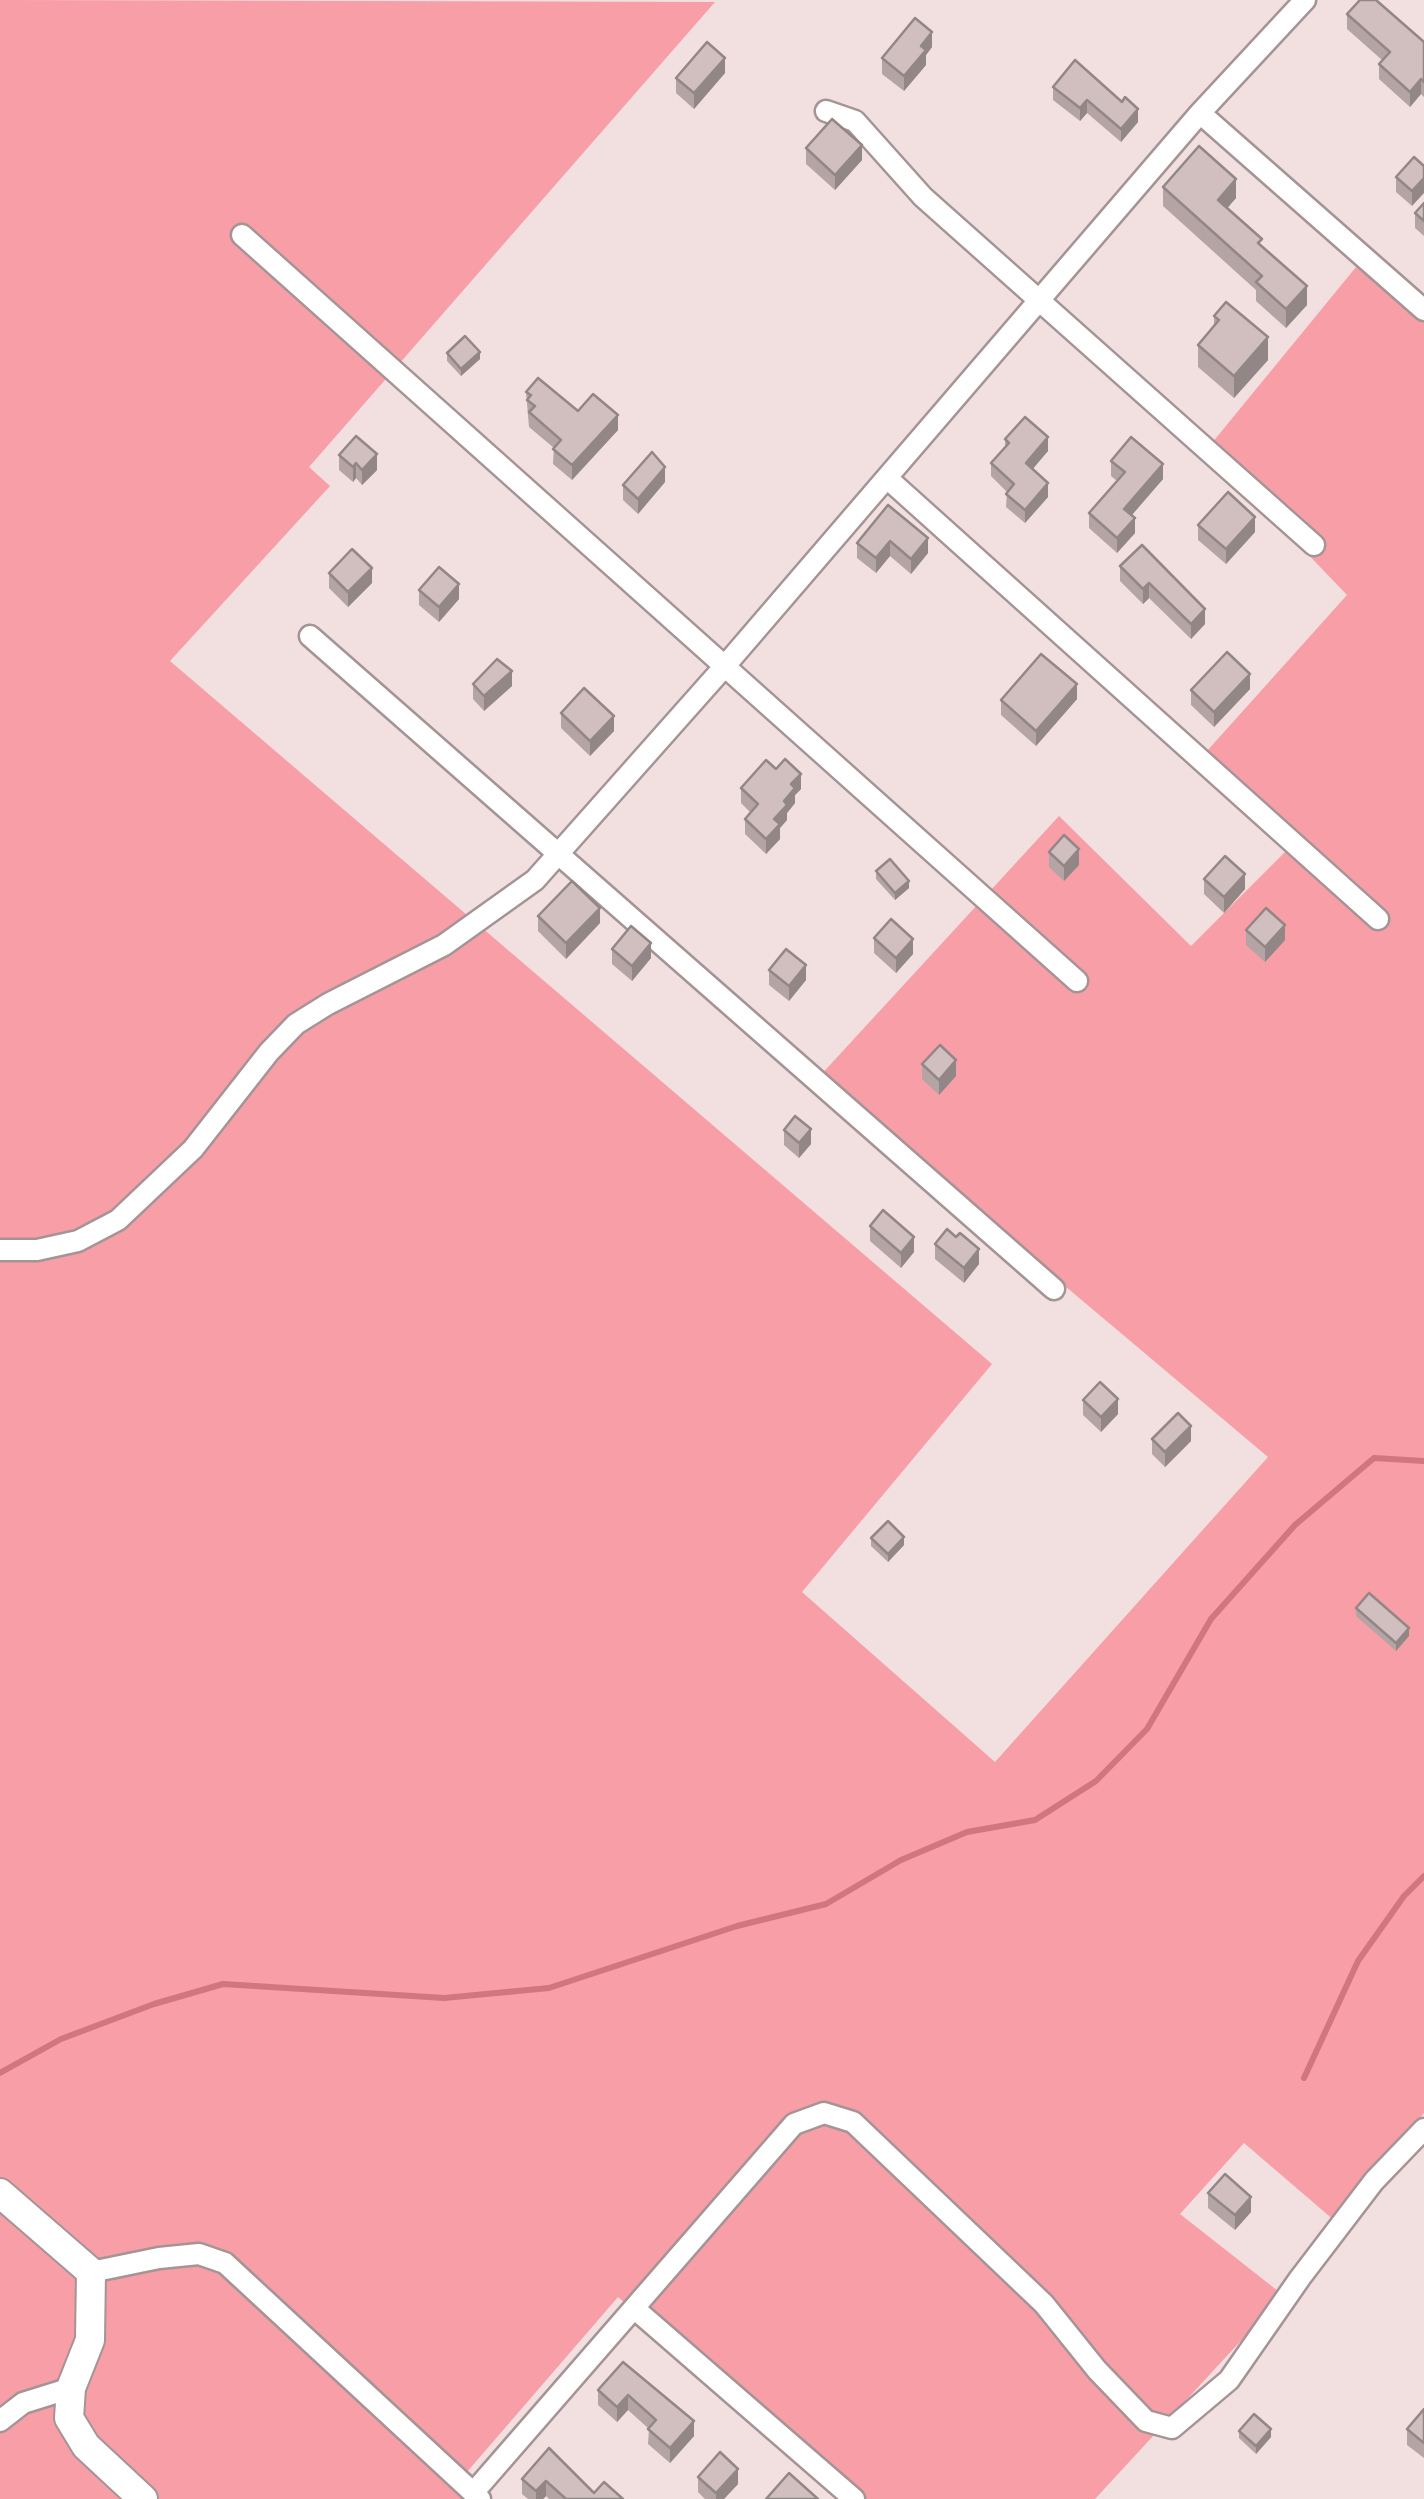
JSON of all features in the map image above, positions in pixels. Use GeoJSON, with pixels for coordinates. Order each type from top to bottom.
{"type":"FeatureCollection","features":[{"type":"Feature","properties":{"kind":"street"},"geometry":{"type":"LineString","coordinates":[[0,1250],[37,1250],[78,1241],[118,1220],[193,1149],[269,1052],[296,1024],[444,945],[512,898],[560,856],[1200,112],[1305,0]]}},
{"type":"Feature","properties":{"kind":"street"},"geometry":{"type":"LineString","coordinates":[[826,111],[855,121],[923,197],[1314,545]]}},
{"type":"Feature","properties":{"kind":"street"},"geometry":{"type":"LineString","coordinates":[[1200,112],[1424,310]]}},
{"type":"Feature","properties":{"kind":"street"},"geometry":{"type":"LineString","coordinates":[[242,235],[1077,982]]}},
{"type":"Feature","properties":{"kind":"street"},"geometry":{"type":"LineString","coordinates":[[887,478],[1378,919]]}},
{"type":"Feature","properties":{"kind":"street"},"geometry":{"type":"LineString","coordinates":[[310,636],[1054,1289]]}},
{"type":"Feature","properties":{"kind":"street"},"geometry":{"type":"LineString","coordinates":[[90,2272],[199,2254],[224,2263],[477,2496],[794,2124],[824,2112],[853,2122],[1030,2291],[1146,2421],[1172,2428],[1229,2380],[1374,2181],[1424,2130]]}},
{"type":"Feature","properties":{"kind":"street"},"geometry":{"type":"LineString","coordinates":[[0,2193],[90,2272],[90,2340],[71,2388],[69,2418],[86,2446],[143,2499]]}},
{"type":"Feature","properties":{"kind":"street"},"geometry":{"type":"LineString","coordinates":[[635,2309],[854,2499]]}},
{"type":"Feature","properties":{"kind":"street"},"geometry":{"type":"LineString","coordinates":[[0,2422],[23,2403],[71,2388]]}},
{"type":"Feature","properties":{"kind":"shaded area"},"geometry":{"type":"Polygon","coordinates":[[[0,0],[715,2],[309,467],[330,486],[170,661],[992,1364],[802,1592],[995,1762],[1268,1457],[818,1078],[1059,816],[1191,946],[1295,842],[1207,751],[1347,595],[1207,449],[1361,261],[1424,318],[1424,2113],[1335,2221],[1244,2143],[1180,2214],[1283,2295],[1095,2499],[853,2499],[618,2297],[454,2487],[466,2499],[0,2499],[0,0]]]}},
{"type":"Feature","properties":{"kind":"building"},"geometry":{"type":"Polygon","coordinates":[[[1360,0],[1376,0],[1424,42],[1424,82],[1421,79],[1410,92],[1379,64],[1390,52],[1347,14],[1360,0]]]}},
{"type":"Feature","properties":{"kind":"building"},"geometry":{"type":"Polygon","coordinates":[[[915,18],[932,32],[921,46],[926,50],[904,76],[882,58],[915,18]]]}},
{"type":"Feature","properties":{"kind":"building"},"geometry":{"type":"Polygon","coordinates":[[[707,42],[725,58],[694,93],[676,78],[707,42]]]}},
{"type":"Feature","properties":{"kind":"building"},"geometry":{"type":"Polygon","coordinates":[[[1075,60],[1122,102],[1125,97],[1138,109],[1121,129],[1087,100],[1080,108],[1053,87],[1075,60]]]}},
{"type":"Feature","properties":{"kind":"building"},"geometry":{"type":"Polygon","coordinates":[[[832,119],[862,145],[835,175],[806,148],[832,119]]]}},
{"type":"Feature","properties":{"kind":"building"},"geometry":{"type":"Polygon","coordinates":[[[1199,146],[1236,179],[1218,200],[1262,239],[1258,243],[1307,286],[1286,309],[1256,282],[1262,276],[1163,187],[1199,146]]]}},
{"type":"Feature","properties":{"kind":"building"},"geometry":{"type":"Polygon","coordinates":[[[1414,157],[1424,166],[1424,178],[1412,191],[1396,177],[1414,157]]]}},
{"type":"Feature","properties":{"kind":"building"},"geometry":{"type":"Polygon","coordinates":[[[1424,203],[1424,221],[1415,213],[1424,203]]]}},
{"type":"Feature","properties":{"kind":"building"},"geometry":{"type":"Polygon","coordinates":[[[1226,302],[1268,337],[1234,376],[1198,345],[1219,320],[1214,316],[1226,302]]]}},
{"type":"Feature","properties":{"kind":"building"},"geometry":{"type":"Polygon","coordinates":[[[465,336],[480,352],[461,369],[447,353],[465,336]]]}},
{"type":"Feature","properties":{"kind":"building"},"geometry":{"type":"Polygon","coordinates":[[[538,378],[578,411],[593,394],[618,415],[572,465],[553,449],[561,440],[529,412],[535,406],[527,400],[531,395],[526,392],[538,378]]]}},
{"type":"Feature","properties":{"kind":"building"},"geometry":{"type":"Polygon","coordinates":[[[1025,417],[1048,437],[1026,463],[1048,483],[1025,510],[1006,494],[1014,484],[991,463],[1009,443],[1005,439],[1025,417]]]}},
{"type":"Feature","properties":{"kind":"building"},"geometry":{"type":"Polygon","coordinates":[[[356,436],[377,454],[362,470],[339,455],[356,436]]]}},
{"type":"Feature","properties":{"kind":"building"},"geometry":{"type":"Polygon","coordinates":[[[1131,437],[1163,464],[1124,509],[1135,518],[1117,538],[1089,513],[1125,472],[1111,461],[1131,437]]]}},
{"type":"Feature","properties":{"kind":"building"},"geometry":{"type":"Polygon","coordinates":[[[652,452],[665,467],[638,499],[623,485],[652,452]]]}},
{"type":"Feature","properties":{"kind":"building"},"geometry":{"type":"Polygon","coordinates":[[[1228,492],[1255,517],[1226,549],[1198,525],[1228,492]]]}},
{"type":"Feature","properties":{"kind":"building"},"geometry":{"type":"Polygon","coordinates":[[[888,505],[928,538],[911,559],[890,541],[876,558],[857,543],[888,505]]]}},
{"type":"Feature","properties":{"kind":"building"},"geometry":{"type":"Polygon","coordinates":[[[1142,545],[1205,609],[1191,624],[1149,583],[1143,589],[1120,566],[1142,545]]]}},
{"type":"Feature","properties":{"kind":"building"},"geometry":{"type":"Polygon","coordinates":[[[352,549],[372,568],[348,592],[329,573],[352,549]]]}},
{"type":"Feature","properties":{"kind":"building"},"geometry":{"type":"Polygon","coordinates":[[[439,567],[459,584],[439,607],[419,590],[439,567]]]}},
{"type":"Feature","properties":{"kind":"building"},"geometry":{"type":"Polygon","coordinates":[[[1227,652],[1250,674],[1214,712],[1191,690],[1227,652]]]}},
{"type":"Feature","properties":{"kind":"building"},"geometry":{"type":"Polygon","coordinates":[[[1041,654],[1077,684],[1036,731],[1001,700],[1041,654]]]}},
{"type":"Feature","properties":{"kind":"building"},"geometry":{"type":"Polygon","coordinates":[[[497,659],[512,671],[484,696],[473,684],[497,659]]]}},
{"type":"Feature","properties":{"kind":"building"},"geometry":{"type":"Polygon","coordinates":[[[584,688],[614,716],[590,741],[561,713],[584,688]]]}},
{"type":"Feature","properties":{"kind":"building"},"geometry":{"type":"Polygon","coordinates":[[[785,759],[801,774],[791,784],[795,788],[784,801],[787,805],[774,819],[780,824],[766,839],[745,819],[758,804],[741,788],[766,760],[776,769],[785,759]]]}},
{"type":"Feature","properties":{"kind":"building"},"geometry":{"type":"Polygon","coordinates":[[[1064,835],[1079,849],[1064,866],[1049,852],[1064,835]]]}},
{"type":"Feature","properties":{"kind":"building"},"geometry":{"type":"Polygon","coordinates":[[[1225,856],[1245,874],[1224,897],[1204,879],[1225,856]]]}},
{"type":"Feature","properties":{"kind":"building"},"geometry":{"type":"Polygon","coordinates":[[[890,859],[909,881],[895,893],[876,871],[890,859]]]}},
{"type":"Feature","properties":{"kind":"building"},"geometry":{"type":"Polygon","coordinates":[[[572,881],[600,908],[566,943],[538,916],[572,881]]]}},
{"type":"Feature","properties":{"kind":"building"},"geometry":{"type":"Polygon","coordinates":[[[1266,908],[1285,925],[1265,947],[1246,930],[1266,908]]]}},
{"type":"Feature","properties":{"kind":"building"},"geometry":{"type":"Polygon","coordinates":[[[891,919],[913,939],[896,958],[874,938],[891,919]]]}},
{"type":"Feature","properties":{"kind":"building"},"geometry":{"type":"Polygon","coordinates":[[[631,926],[651,943],[632,966],[612,949],[631,926]]]}},
{"type":"Feature","properties":{"kind":"building"},"geometry":{"type":"Polygon","coordinates":[[[786,949],[806,965],[789,986],[769,970],[786,949]]]}},
{"type":"Feature","properties":{"kind":"building"},"geometry":{"type":"Polygon","coordinates":[[[940,1045],[956,1060],[939,1080],[922,1064],[940,1045]]]}},
{"type":"Feature","properties":{"kind":"building"},"geometry":{"type":"Polygon","coordinates":[[[795,1116],[811,1129],[799,1143],[784,1130],[795,1116]]]}},
{"type":"Feature","properties":{"kind":"building"},"geometry":{"type":"Polygon","coordinates":[[[883,1210],[914,1237],[901,1253],[870,1226],[883,1210]]]}},
{"type":"Feature","properties":{"kind":"building"},"geometry":{"type":"Polygon","coordinates":[[[947,1229],[956,1237],[960,1233],[979,1249],[964,1268],[935,1244],[947,1229]]]}},
{"type":"Feature","properties":{"kind":"building"},"geometry":{"type":"Polygon","coordinates":[[[1100,1382],[1118,1399],[1101,1417],[1083,1400],[1100,1382]]]}},
{"type":"Feature","properties":{"kind":"building"},"geometry":{"type":"Polygon","coordinates":[[[1178,1413],[1191,1426],[1165,1452],[1152,1439],[1178,1413]]]}},
{"type":"Feature","properties":{"kind":"building"},"geometry":{"type":"Polygon","coordinates":[[[888,1521],[904,1537],[888,1554],[871,1538],[888,1521]]]}},
{"type":"Feature","properties":{"kind":"building"},"geometry":{"type":"Polygon","coordinates":[[[1369,1593],[1409,1628],[1396,1643],[1356,1608],[1369,1593]]]}},
{"type":"Feature","properties":{"kind":"building"},"geometry":{"type":"Polygon","coordinates":[[[1225,2174],[1251,2197],[1235,2215],[1208,2193],[1225,2174]]]}},
{"type":"Feature","properties":{"kind":"building"},"geometry":{"type":"Polygon","coordinates":[[[623,2362],[694,2421],[670,2448],[648,2429],[656,2420],[628,2395],[617,2407],[598,2390],[623,2362]]]}},
{"type":"Feature","properties":{"kind":"building"},"geometry":{"type":"Polygon","coordinates":[[[1424,2409],[1424,2443],[1407,2429],[1424,2409]]]}},
{"type":"Feature","properties":{"kind":"building"},"geometry":{"type":"Polygon","coordinates":[[[1254,2414],[1271,2429],[1256,2446],[1239,2431],[1254,2414]]]}},
{"type":"Feature","properties":{"kind":"building"},"geometry":{"type":"Polygon","coordinates":[[[549,2448],[594,2493],[604,2482],[623,2499],[566,2499],[546,2481],[536,2491],[522,2479],[549,2448]]]}},
{"type":"Feature","properties":{"kind":"building"},"geometry":{"type":"Polygon","coordinates":[[[720,2452],[738,2469],[716,2493],[698,2477],[720,2452]]]}},
{"type":"Feature","properties":{"kind":"building"},"geometry":{"type":"Polygon","coordinates":[[[789,2473],[818,2499],[766,2499],[789,2473]]]}},
{"type":"Feature","properties":{"kind":"waterway"},"geometry":{"type":"LineString","coordinates":[[0,2073],[61,2039],[154,2004],[223,1984],[444,1998],[549,1988],[737,1926],[826,1904],[901,1860],[967,1832],[1035,1820],[1096,1781],[1147,1729],[1211,1619],[1295,1525],[1374,1458],[1424,1461]]}},
{"type":"Feature","properties":{"kind":"waterway"},"geometry":{"type":"LineString","coordinates":[[1304,2078],[1358,1961],[1404,1896],[1424,1876]]}}]}
